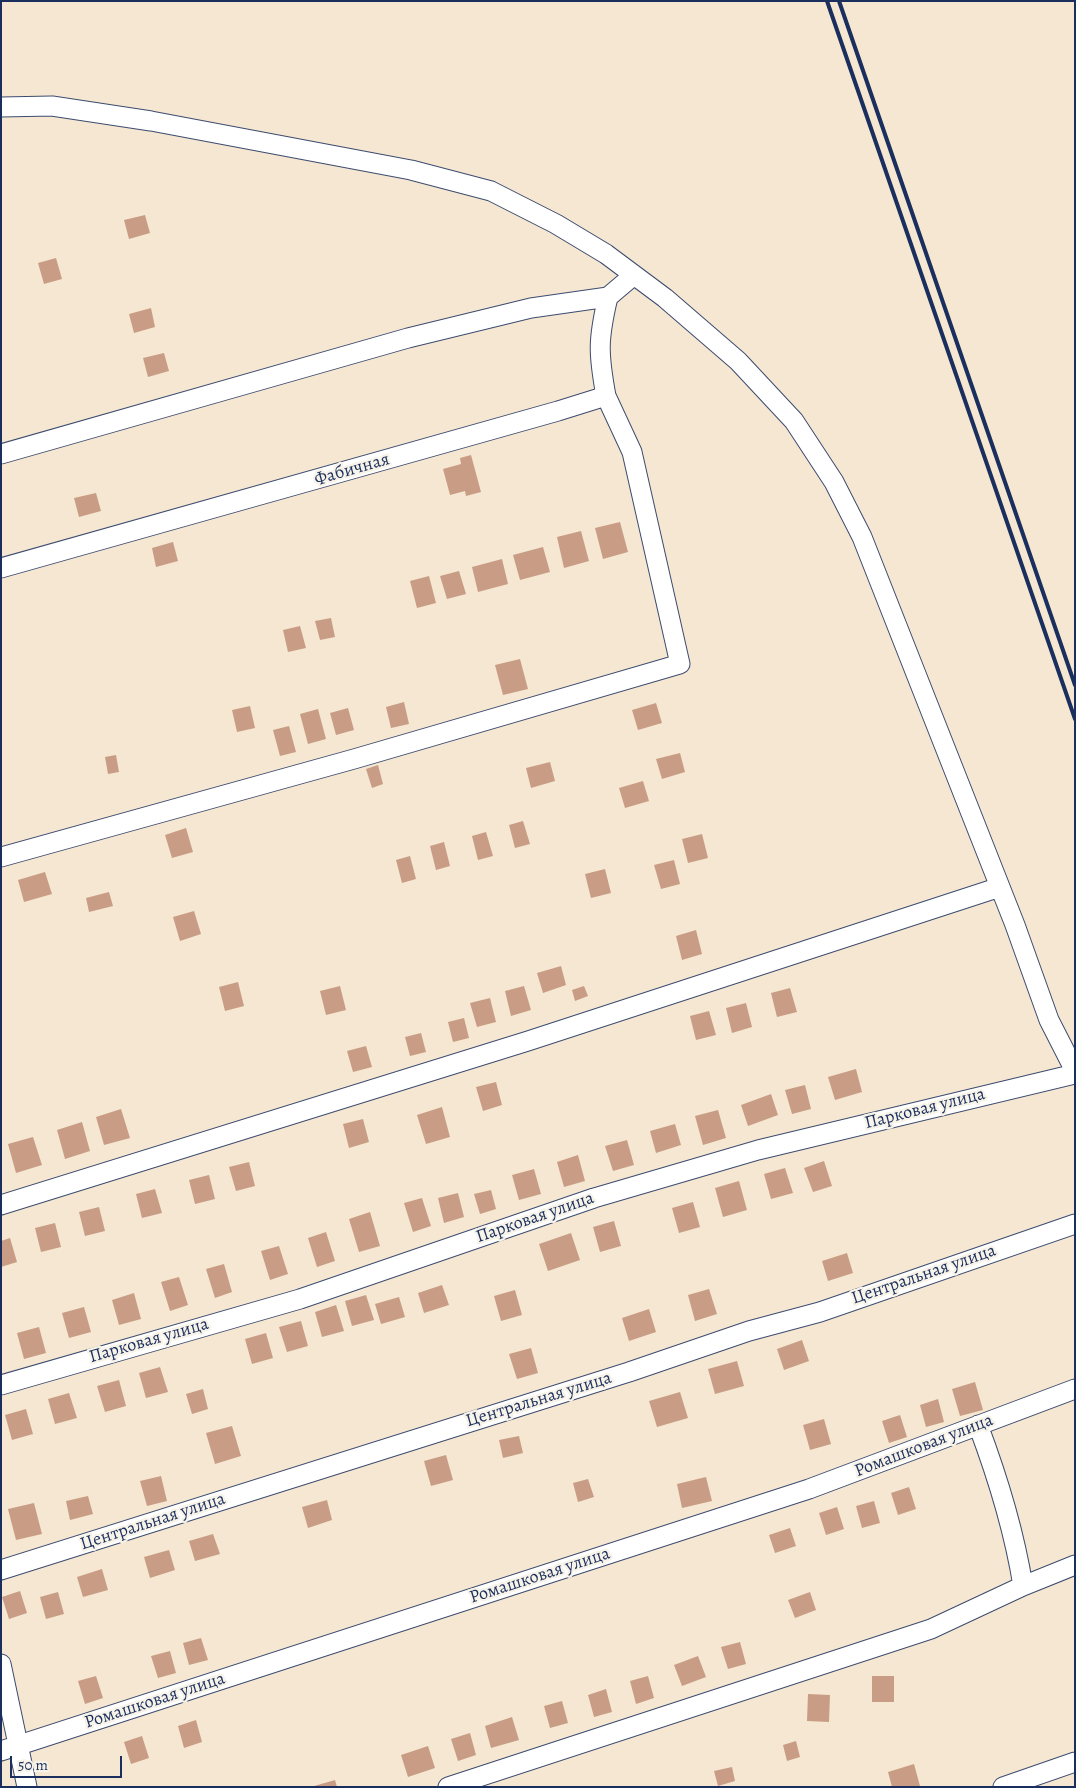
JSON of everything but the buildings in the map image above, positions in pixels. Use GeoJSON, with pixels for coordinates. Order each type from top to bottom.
{"type":"FeatureCollection","features":[{"type":"Feature","properties":{"kind":"street"},"geometry":{"type":"LineString","coordinates":[[1,107],[52,106],[151,121],[412,170],[491,191],[556,224],[606,254],[665,298],[738,361],[794,421],[834,482],[862,537],[1000,887],[1048,1020],[1075,1072]]}},
{"type":"Feature","properties":{"kind":"street"},"geometry":{"type":"LineString","coordinates":[[1,454],[408,338],[531,308],[608,297],[634,275]]}},
{"type":"Feature","properties":{"kind":"street"},"geometry":{"type":"LineString","coordinates":[[1,857],[344,762],[680,664],[632,452],[606,396],[599,359],[599,334],[608,297]]}},
{"type":"Feature","properties":{"kind":"street","name":"Фабичная"},"geometry":{"type":"LineString","coordinates":[[1,568],[209,511],[606,396]]}},
{"type":"Feature","properties":{"kind":"street"},"geometry":{"type":"LineString","coordinates":[[1,1205],[528,1041],[1000,887]]}},
{"type":"Feature","properties":{"kind":"street","name":"Парковая улица"},"geometry":{"type":"LineString","coordinates":[[1,1384],[300,1298],[594,1198],[758,1150],[1075,1072]]}},
{"type":"Feature","properties":{"kind":"street","name":"Центральная улица"},"geometry":{"type":"LineString","coordinates":[[1,1570],[629,1372],[749,1331],[820,1312],[1075,1224]]}},
{"type":"Feature","properties":{"kind":"street","name":"Ромашковая улица"},"geometry":{"type":"LineString","coordinates":[[10,1748],[809,1489],[1075,1389]]}},
{"type":"Feature","properties":{"kind":"street"},"geometry":{"type":"LineString","coordinates":[[978,1425],[1000,1486],[1016,1546],[1023,1586]]}},
{"type":"Feature","properties":{"kind":"street"},"geometry":{"type":"LineString","coordinates":[[448,1787],[931,1629],[1023,1586],[1075,1565]]}},
{"type":"Feature","properties":{"kind":"street"},"geometry":{"type":"LineString","coordinates":[[1,1664],[10,1748],[27,1787]]}},
{"type":"Feature","properties":{"kind":"street"},"geometry":{"type":"LineString","coordinates":[[1003,1787],[1075,1762]]}},
{"type":"Feature","properties":{"kind":"railway"},"geometry":{"type":"LineString","coordinates":[[827,1],[1075,719]]}},
{"type":"Feature","properties":{"kind":"railway"},"geometry":{"type":"LineString","coordinates":[[839,1],[1075,685]]}}]}
